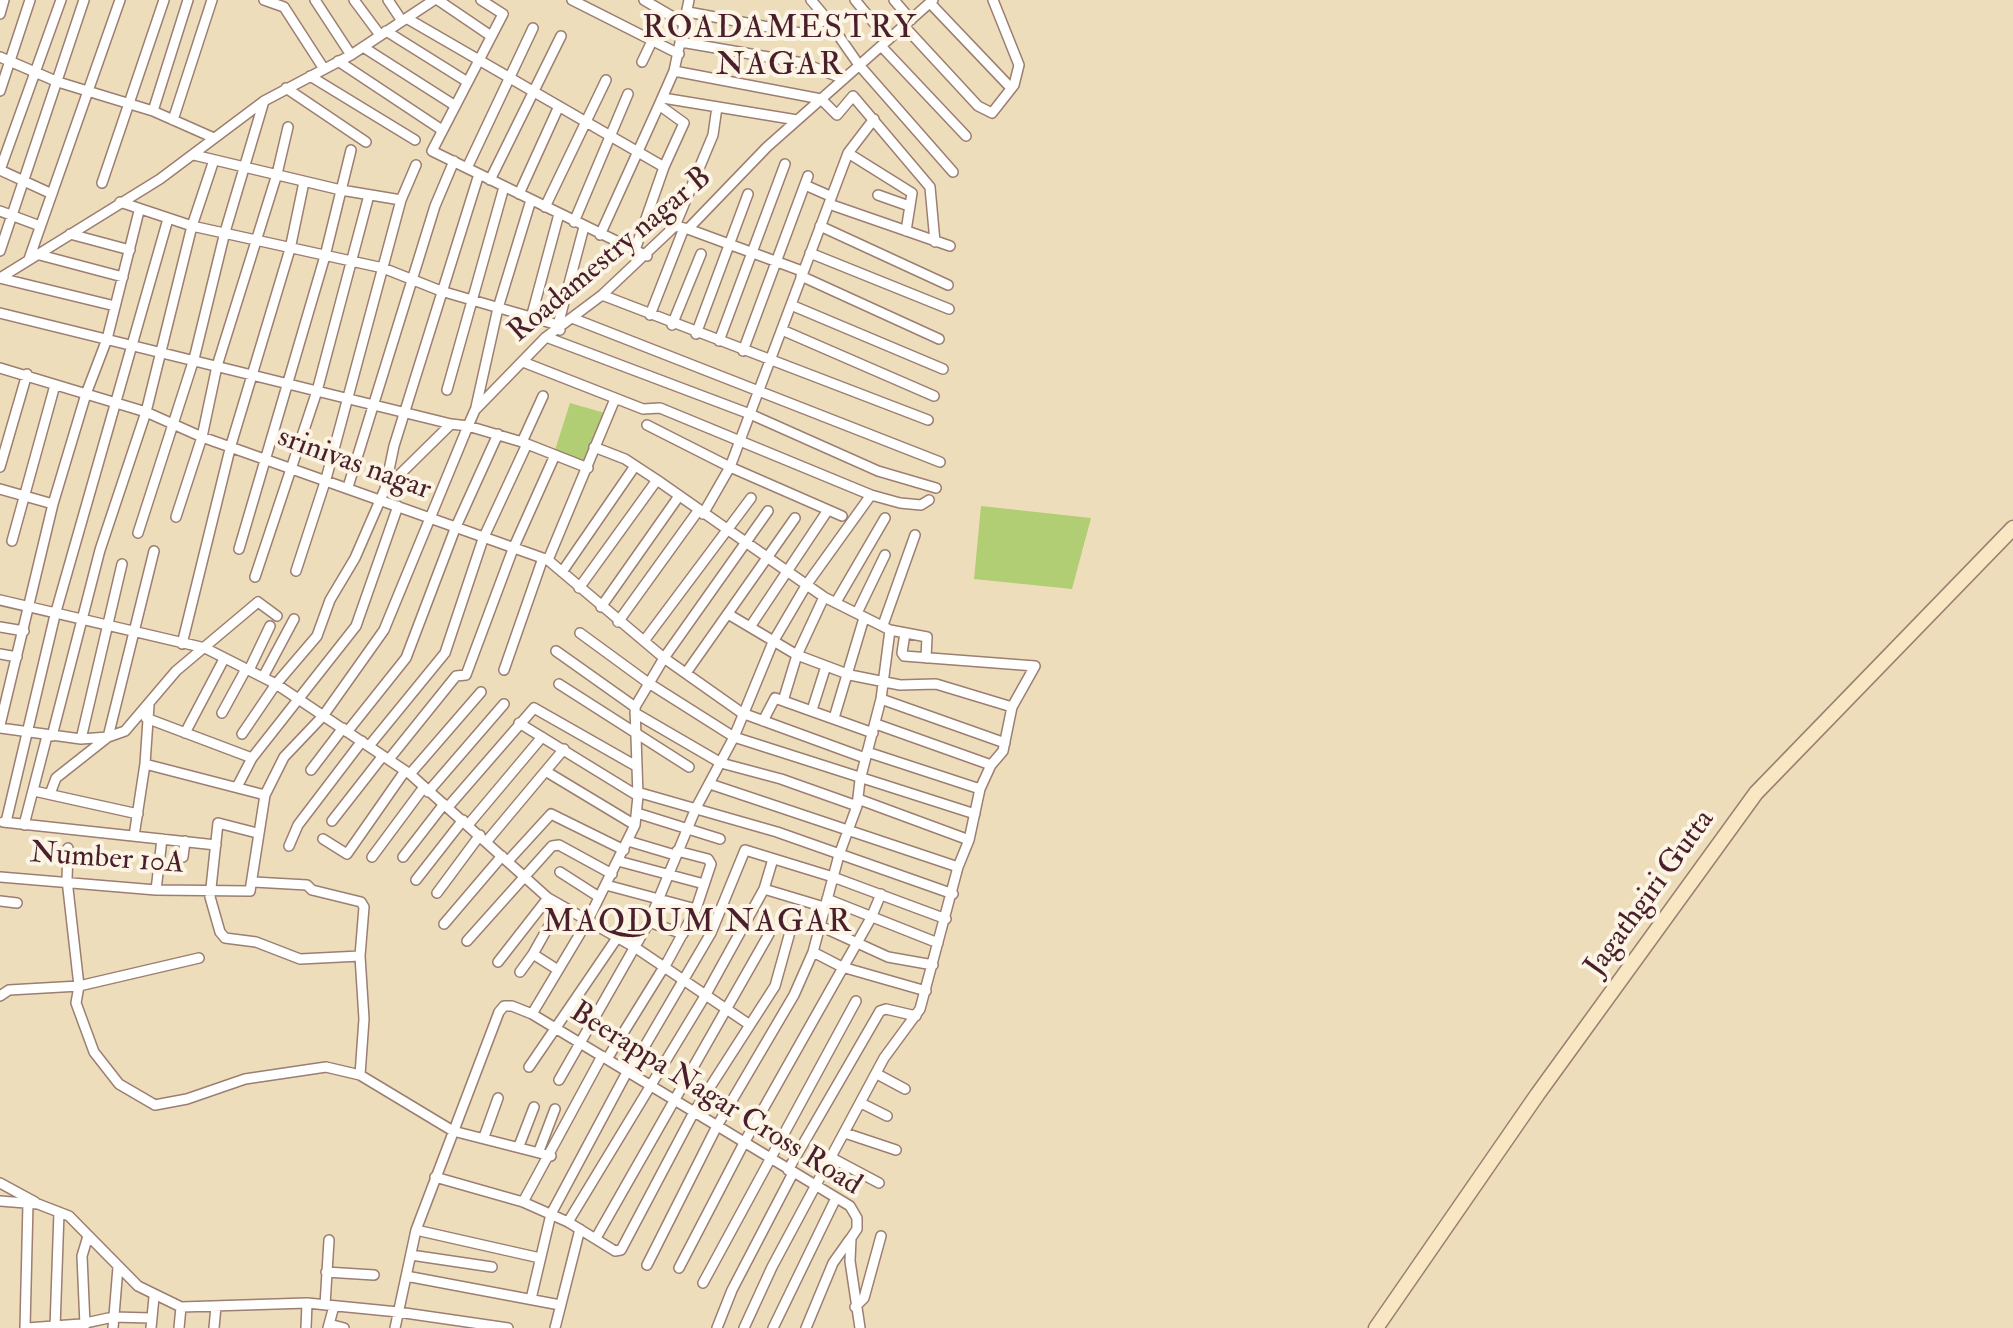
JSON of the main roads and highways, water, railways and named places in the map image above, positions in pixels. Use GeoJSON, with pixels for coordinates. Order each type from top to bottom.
{"type":"FeatureCollection","features":[{"type":"Feature","properties":{"kind":"district","name":"ROADAMESTRY NAGAR"},"geometry":{"type":"Point","coordinates":[780,48]}},
{"type":"Feature","properties":{"kind":"district","name":"MAQDUM NAGAR"},"geometry":{"type":"Point","coordinates":[698,924]}}]}
